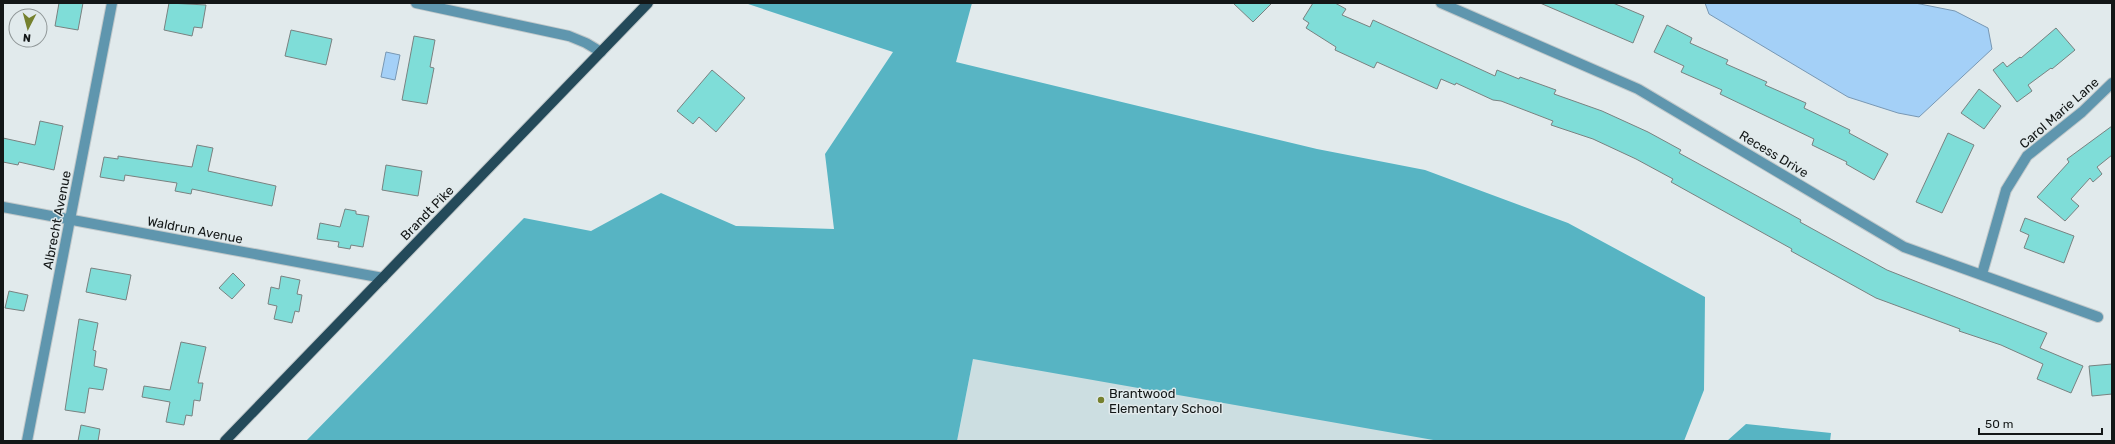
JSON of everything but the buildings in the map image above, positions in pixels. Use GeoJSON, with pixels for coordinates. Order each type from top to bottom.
{"type":"FeatureCollection","features":[{"type":"Feature","properties":{"kind":"main road","name":"Brandt Pike"},"geometry":{"type":"LineString","coordinates":[[225,441],[648,3]]}},
{"type":"Feature","properties":{"kind":"street","name":"Albrecht Avenue"},"geometry":{"type":"LineString","coordinates":[[27,441],[112,3]]}},
{"type":"Feature","properties":{"kind":"street"},"geometry":{"type":"LineString","coordinates":[[421,3],[568,36],[586,43],[601,52]]}},
{"type":"Feature","properties":{"kind":"street","name":"Recess Drive"},"geometry":{"type":"LineString","coordinates":[[1441,3],[1638,89],[1904,247],[2098,317]]}},
{"type":"Feature","properties":{"kind":"street","name":"Carol Marie Lane"},"geometry":{"type":"LineString","coordinates":[[1982,274],[2006,190],[2028,156],[2082,112],[2112,83]]}},
{"type":"Feature","properties":{"kind":"street","name":"Waldrun Avenue"},"geometry":{"type":"LineString","coordinates":[[3,207],[383,278]]}},
{"type":"Feature","properties":{"kind":"shaded area"},"geometry":{"type":"Polygon","coordinates":[[[745,3],[972,3],[956,62],[1317,149],[1425,170],[1568,223],[1705,297],[1704,390],[1684,441],[1439,441],[973,359],[957,441],[306,441],[524,218],[591,231],[661,193],[736,226],[834,229],[825,154],[893,52],[745,3]]]}},
{"type":"Feature","properties":{"kind":"shaded area"},"geometry":{"type":"Polygon","coordinates":[[[1705,3],[1915,3],[1955,11],[1988,28],[1992,49],[1919,117],[1898,113],[1848,97],[1709,14],[1705,3]]]}},
{"type":"Feature","properties":{"kind":"shaded area"},"geometry":{"type":"Polygon","coordinates":[[[386,52],[400,55],[395,80],[381,77],[386,52]]]}},
{"type":"Feature","properties":{"kind":"shaded area","name":"Brantwood Elementary School"},"geometry":{"type":"Polygon","coordinates":[[[973,359],[1500,441],[957,441],[973,359]]]}},
{"type":"Feature","properties":{"kind":"shaded area"},"geometry":{"type":"Polygon","coordinates":[[[1746,424],[1831,433],[1830,441],[1727,441],[1746,424]]]}},
{"type":"Feature","properties":{"kind":"place","name":"Brantwood Elementary School"},"geometry":{"type":"Point","coordinates":[1101,400]}}]}
